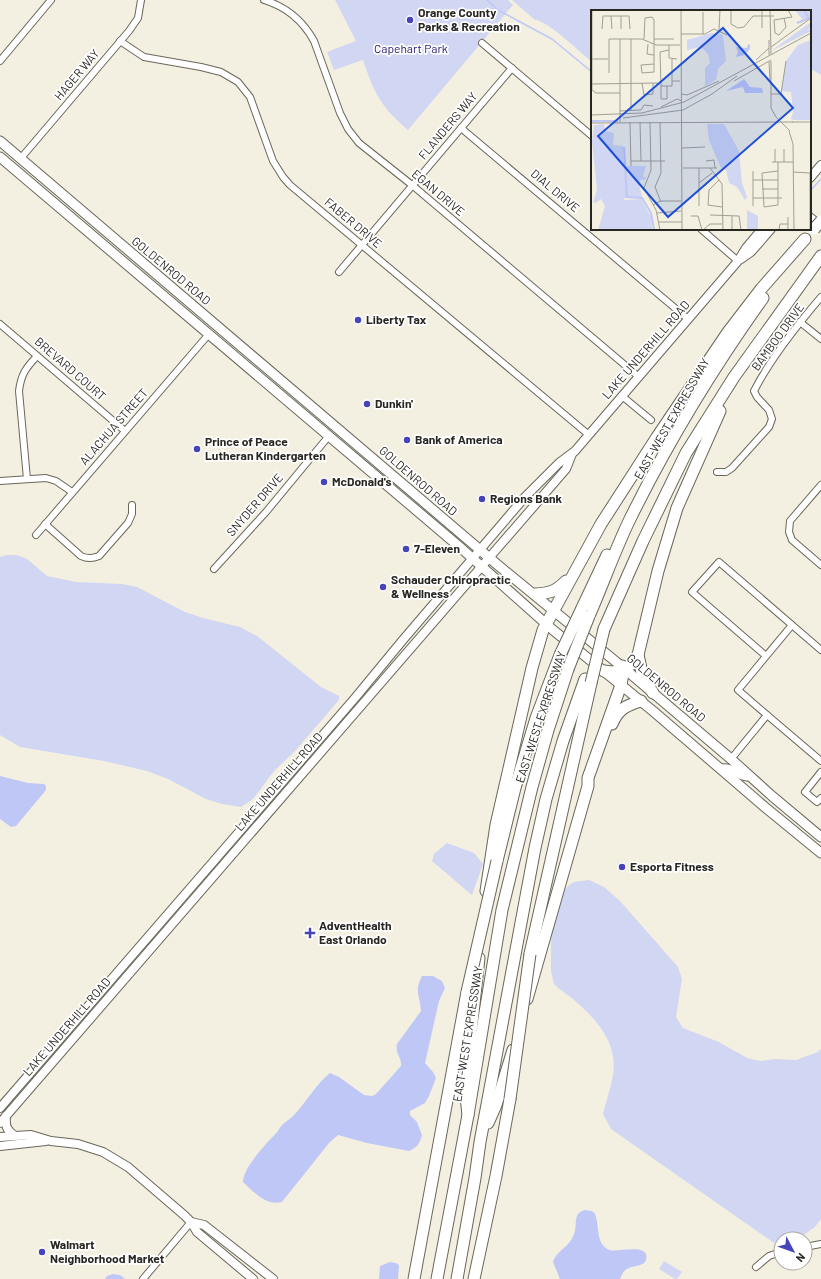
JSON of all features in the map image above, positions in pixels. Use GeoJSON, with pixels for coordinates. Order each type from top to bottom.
{"type":"FeatureCollection","features":[{"type":"Feature","properties":{"kind":"highway","name":"EAST-WEST EXPRESSWAY"},"geometry":{"type":"LineString","coordinates":[[437,1279],[468,1115],[502,910],[532,787],[548,730],[585,612],[630,520],[688,412],[706,382],[805,239],[819,225]]}},
{"type":"Feature","properties":{"kind":"highway"},"geometry":{"type":"LineString","coordinates":[[468,1115],[465,1087],[487,881],[496,825],[532,668],[543,630],[601,524],[630,477],[728,332],[761,289],[805,239]]}},
{"type":"Feature","properties":{"kind":"highway"},"geometry":{"type":"LineString","coordinates":[[474,1279],[510,1099],[530,954],[588,681],[604,629],[643,541],[686,453],[734,377],[821,256]]}},
{"type":"Feature","properties":{"kind":"highway"},"geometry":{"type":"LineString","coordinates":[[653,693],[643,677],[638,655],[658,571],[677,508],[734,377]]}},
{"type":"Feature","properties":{"kind":"highway"},"geometry":{"type":"LineString","coordinates":[[535,594],[551,593],[571,577]]}},
{"type":"Feature","properties":{"kind":"highway"},"geometry":{"type":"LineString","coordinates":[[414,1279],[467,992],[515,788],[536,718],[560,655],[585,612]]}},
{"type":"Feature","properties":{"kind":"highway"},"geometry":{"type":"LineString","coordinates":[[604,671],[612,672],[623,669],[638,655]]}},
{"type":"Feature","properties":{"kind":"highway"},"geometry":{"type":"LineString","coordinates":[[588,786],[588,778],[621,685],[623,669]]}},
{"type":"Feature","properties":{"kind":"highway"},"geometry":{"type":"LineString","coordinates":[[457,1279],[476,1178],[480,1142],[535,848],[546,799],[563,740],[588,681]]}},
{"type":"Feature","properties":{"kind":"highway"},"geometry":{"type":"LineString","coordinates":[[480,1142],[496,1105],[511,1059],[588,786],[593,777],[615,717],[629,704],[641,701]]}},
{"type":"Feature","properties":{"kind":"main road","name":"GOLDENROD ROAD"},"geometry":{"type":"LineString","coordinates":[[0,141],[480,550],[653,693],[821,837]]}},
{"type":"Feature","properties":{"kind":"main road","name":"GOLDENROD ROAD"},"geometry":{"type":"LineString","coordinates":[[0,157],[472,558],[546,624],[641,701],[821,853]]}},
{"type":"Feature","properties":{"kind":"main road"},"geometry":{"type":"LineString","coordinates":[[174,305],[188,310],[200,320],[206,322],[210,320]]}},
{"type":"Feature","properties":{"kind":"main road"},"geometry":{"type":"LineString","coordinates":[[209,334],[222,336],[230,343],[243,348]]}},
{"type":"Feature","properties":{"kind":"main road"},"geometry":{"type":"LineString","coordinates":[[284,398],[289,396],[311,415],[324,416]]}},
{"type":"Feature","properties":{"kind":"main road"},"geometry":{"type":"LineString","coordinates":[[328,437],[341,437],[350,444],[362,448]]}},
{"type":"Feature","properties":{"kind":"main road"},"geometry":{"type":"LineString","coordinates":[[706,756],[722,761],[728,761],[731,759]]}},
{"type":"Feature","properties":{"kind":"main road"},"geometry":{"type":"LineString","coordinates":[[722,770],[728,768],[743,776],[750,776]]}},
{"type":"Feature","properties":{"kind":"street"},"geometry":{"type":"LineString","coordinates":[[0,61],[51,0]]}},
{"type":"Feature","properties":{"kind":"street","name":"HAGER WAY"},"geometry":{"type":"LineString","coordinates":[[21,158],[129,31],[138,18],[141,0]]}},
{"type":"Feature","properties":{"kind":"street","name":"EGAN DRIVE"},"geometry":{"type":"LineString","coordinates":[[264,0],[274,3],[302,22],[314,41],[340,113],[348,129],[359,143],[412,185],[639,377]]}},
{"type":"Feature","properties":{"kind":"street","name":"FABER DRIVE"},"geometry":{"type":"LineString","coordinates":[[120,41],[144,57],[221,72],[238,82],[250,97],[273,161],[290,185],[589,435]]}},
{"type":"Feature","properties":{"kind":"street"},"geometry":{"type":"LineString","coordinates":[[482,43],[591,135]]}},
{"type":"Feature","properties":{"kind":"street","name":"FLANDERS WAY"},"geometry":{"type":"LineString","coordinates":[[339,272],[512,68]]}},
{"type":"Feature","properties":{"kind":"street","name":"DIAL DRIVE"},"geometry":{"type":"LineString","coordinates":[[461,128],[688,319]]}},
{"type":"Feature","properties":{"kind":"street"},"geometry":{"type":"LineString","coordinates":[[811,177],[821,165]]}},
{"type":"Feature","properties":{"kind":"street"},"geometry":{"type":"LineString","coordinates":[[811,217],[819,225]]}},
{"type":"Feature","properties":{"kind":"street"},"geometry":{"type":"LineString","coordinates":[[702,230],[738,261]]}},
{"type":"Feature","properties":{"kind":"street","name":"LAKE UNDERHILL ROAD"},"geometry":{"type":"LineString","coordinates":[[0,1108],[279,786],[472,558],[542,480],[559,463],[572,454],[589,435],[738,261],[746,248],[761,230]]}},
{"type":"Feature","properties":{"kind":"street","name":"LAKE UNDERHILL ROAD"},"geometry":{"type":"LineString","coordinates":[[738,261],[751,252],[770,230]]}},
{"type":"Feature","properties":{"kind":"street","name":"BAMBOO DRIVE"},"geometry":{"type":"LineString","coordinates":[[717,472],[726,472],[732,468],[769,427],[772,419],[769,410],[757,397],[754,391],[779,351],[821,296]]}},
{"type":"Feature","properties":{"kind":"street"},"geometry":{"type":"LineString","coordinates":[[800,322],[821,339]]}},
{"type":"Feature","properties":{"kind":"street","name":"BREVARD COURT"},"geometry":{"type":"LineString","coordinates":[[0,324],[125,431]]}},
{"type":"Feature","properties":{"kind":"street","name":"ALACHUA STREET"},"geometry":{"type":"LineString","coordinates":[[36,535],[209,334]]}},
{"type":"Feature","properties":{"kind":"street"},"geometry":{"type":"LineString","coordinates":[[27,479],[19,391],[20,378],[37,356]]}},
{"type":"Feature","properties":{"kind":"street"},"geometry":{"type":"LineString","coordinates":[[622,396],[651,420]]}},
{"type":"Feature","properties":{"kind":"street","name":"SNYDER DRIVE"},"geometry":{"type":"LineString","coordinates":[[214,569],[266,512],[328,437]]}},
{"type":"Feature","properties":{"kind":"street","name":"LAKE UNDERHILL ROAD"},"geometry":{"type":"LineString","coordinates":[[0,1123],[490,558],[566,469],[572,454]]}},
{"type":"Feature","properties":{"kind":"street"},"geometry":{"type":"LineString","coordinates":[[0,481],[46,478],[56,481],[72,492]]}},
{"type":"Feature","properties":{"kind":"street"},"geometry":{"type":"LineString","coordinates":[[821,485],[790,521],[789,532],[792,540],[821,565]]}},
{"type":"Feature","properties":{"kind":"street"},"geometry":{"type":"LineString","coordinates":[[45,524],[81,556],[86,559],[93,558],[99,556],[128,523],[132,514],[132,505]]}},
{"type":"Feature","properties":{"kind":"street"},"geometry":{"type":"LineString","coordinates":[[766,656],[692,592],[719,562],[821,650]]}},
{"type":"Feature","properties":{"kind":"street"},"geometry":{"type":"LineString","coordinates":[[792,625],[738,690],[821,761]]}},
{"type":"Feature","properties":{"kind":"street"},"geometry":{"type":"LineString","coordinates":[[731,759],[767,716]]}},
{"type":"Feature","properties":{"kind":"street"},"geometry":{"type":"LineString","coordinates":[[821,772],[805,792],[817,802],[821,798]]}},
{"type":"Feature","properties":{"kind":"street"},"geometry":{"type":"LineString","coordinates":[[279,786],[286,792]]}},
{"type":"Feature","properties":{"kind":"street"},"geometry":{"type":"LineString","coordinates":[[168,930],[176,905]]}},
{"type":"Feature","properties":{"kind":"street"},"geometry":{"type":"LineString","coordinates":[[116,989],[123,966]]}},
{"type":"Feature","properties":{"kind":"street"},"geometry":{"type":"LineString","coordinates":[[6,1116],[8,1130],[15,1136]]}},
{"type":"Feature","properties":{"kind":"street"},"geometry":{"type":"LineString","coordinates":[[0,1137],[31,1135],[88,1147],[115,1158],[128,1167],[191,1222],[197,1232],[253,1279]]}},
{"type":"Feature","properties":{"kind":"street"},"geometry":{"type":"LineString","coordinates":[[0,1146],[51,1140]]}},
{"type":"Feature","properties":{"kind":"street"},"geometry":{"type":"LineString","coordinates":[[143,1279],[191,1222]]}},
{"type":"Feature","properties":{"kind":"street"},"geometry":{"type":"LineString","coordinates":[[191,1222],[204,1225],[273,1279]]}},
{"type":"Feature","properties":{"kind":"street"},"geometry":{"type":"LineString","coordinates":[[756,1267],[769,1256],[773,1255]]}},
{"type":"Feature","properties":{"kind":"green space","name":"Capehart Park"},"geometry":{"type":"Polygon","coordinates":[[[335,0],[508,0],[513,5],[408,130],[391,114],[380,99],[371,82],[363,60],[334,70],[327,52],[356,41],[335,0]]]}},
{"type":"Feature","properties":{"kind":"green space"},"geometry":{"type":"Polygon","coordinates":[[[512,0],[821,0],[821,75],[813,70],[811,72],[811,10],[591,10],[591,61],[547,25],[535,20],[512,0]]]}},
{"type":"Feature","properties":{"kind":"green space"},"geometry":{"type":"Polygon","coordinates":[[[17,555],[27,559],[47,576],[76,582],[122,584],[137,587],[185,612],[240,627],[257,636],[321,687],[339,696],[339,700],[295,751],[274,771],[253,799],[241,807],[222,804],[206,799],[168,779],[147,771],[104,761],[20,747],[0,735],[0,557],[17,555]]]}},
{"type":"Feature","properties":{"kind":"green space"},"geometry":{"type":"Polygon","coordinates":[[[447,843],[474,853],[483,864],[472,895],[432,861],[434,854],[447,843]]]}},
{"type":"Feature","properties":{"kind":"green space"},"geometry":{"type":"Polygon","coordinates":[[[589,880],[604,887],[620,901],[678,967],[682,979],[676,1017],[683,1028],[719,1042],[747,1058],[760,1061],[776,1059],[796,1060],[818,1052],[821,1049],[821,1219],[815,1227],[809,1231],[773,1231],[773,1242],[611,1129],[603,1114],[611,1085],[614,1063],[609,1042],[604,1032],[590,1015],[554,984],[551,971],[552,928],[565,890],[574,882],[589,880]]]}},
{"type":"Feature","properties":{"kind":"green space"},"geometry":{"type":"Polygon","coordinates":[[[664,1261],[682,1272],[677,1279],[659,1269],[664,1261]]]}},
{"type":"Feature","properties":{"kind":"water"},"geometry":{"type":"Polygon","coordinates":[[[0,776],[28,783],[44,784],[46,786],[46,790],[16,826],[11,827],[0,819],[0,776]]]}},
{"type":"Feature","properties":{"kind":"water"},"geometry":{"type":"Polygon","coordinates":[[[422,976],[433,976],[442,981],[445,988],[439,1001],[425,1063],[436,1078],[425,1103],[410,1111],[410,1115],[417,1122],[422,1135],[418,1145],[409,1151],[367,1143],[338,1135],[329,1143],[282,1202],[271,1202],[256,1194],[243,1182],[244,1176],[251,1162],[281,1126],[298,1111],[320,1083],[330,1073],[339,1077],[364,1095],[372,1096],[376,1094],[401,1066],[401,1060],[397,1051],[397,1044],[421,1011],[418,986],[422,976]]]}},
{"type":"Feature","properties":{"kind":"water"},"geometry":{"type":"Polygon","coordinates":[[[585,1210],[592,1211],[595,1214],[600,1239],[605,1247],[613,1251],[632,1249],[643,1251],[646,1255],[645,1262],[626,1270],[620,1279],[560,1279],[553,1262],[557,1255],[572,1238],[575,1231],[578,1214],[585,1210]]]}},
{"type":"Feature","properties":{"kind":"water"},"geometry":{"type":"Polygon","coordinates":[[[390,1262],[399,1265],[398,1279],[379,1279],[380,1266],[390,1262]]]}},
{"type":"Feature","properties":{"kind":"water"},"geometry":{"type":"Polygon","coordinates":[[[113,1274],[120,1275],[125,1279],[105,1279],[107,1276],[113,1274]]]}},
{"type":"Feature","properties":{"kind":"waterway"},"geometry":{"type":"LineString","coordinates":[[487,0],[498,10],[552,39],[591,71]]}},
{"type":"Feature","properties":{"kind":"waterway"},"geometry":{"type":"LineString","coordinates":[[811,190],[821,179]]}},
{"type":"Feature","properties":{"kind":"place","name":"Orange County Parks & Recreation"},"geometry":{"type":"Point","coordinates":[410,20]}},
{"type":"Feature","properties":{"kind":"place","name":"Liberty Tax"},"geometry":{"type":"Point","coordinates":[358,320]}},
{"type":"Feature","properties":{"kind":"place","name":"Dunkin'"},"geometry":{"type":"Point","coordinates":[367,404]}},
{"type":"Feature","properties":{"kind":"place","name":"Bank of America"},"geometry":{"type":"Point","coordinates":[407,440]}},
{"type":"Feature","properties":{"kind":"place","name":"Prince of Peace Lutheran Kindergarten"},"geometry":{"type":"Point","coordinates":[197,449]}},
{"type":"Feature","properties":{"kind":"place","name":"McDonald's"},"geometry":{"type":"Point","coordinates":[324,482]}},
{"type":"Feature","properties":{"kind":"place","name":"Regions Bank"},"geometry":{"type":"Point","coordinates":[482,499]}},
{"type":"Feature","properties":{"kind":"place","name":"7-Eleven"},"geometry":{"type":"Point","coordinates":[406,549]}},
{"type":"Feature","properties":{"kind":"place","name":"Schauder Chiropractic & Wellness"},"geometry":{"type":"Point","coordinates":[383,587]}},
{"type":"Feature","properties":{"kind":"place","name":"Esporta Fitness"},"geometry":{"type":"Point","coordinates":[622,867]}},
{"type":"Feature","properties":{"kind":"place","name":"AdventHealth East Orlando"},"geometry":{"type":"Point","coordinates":[310,933]}},
{"type":"Feature","properties":{"kind":"place","name":"Walmart Neighborhood Market"},"geometry":{"type":"Point","coordinates":[42,1252]}}]}
